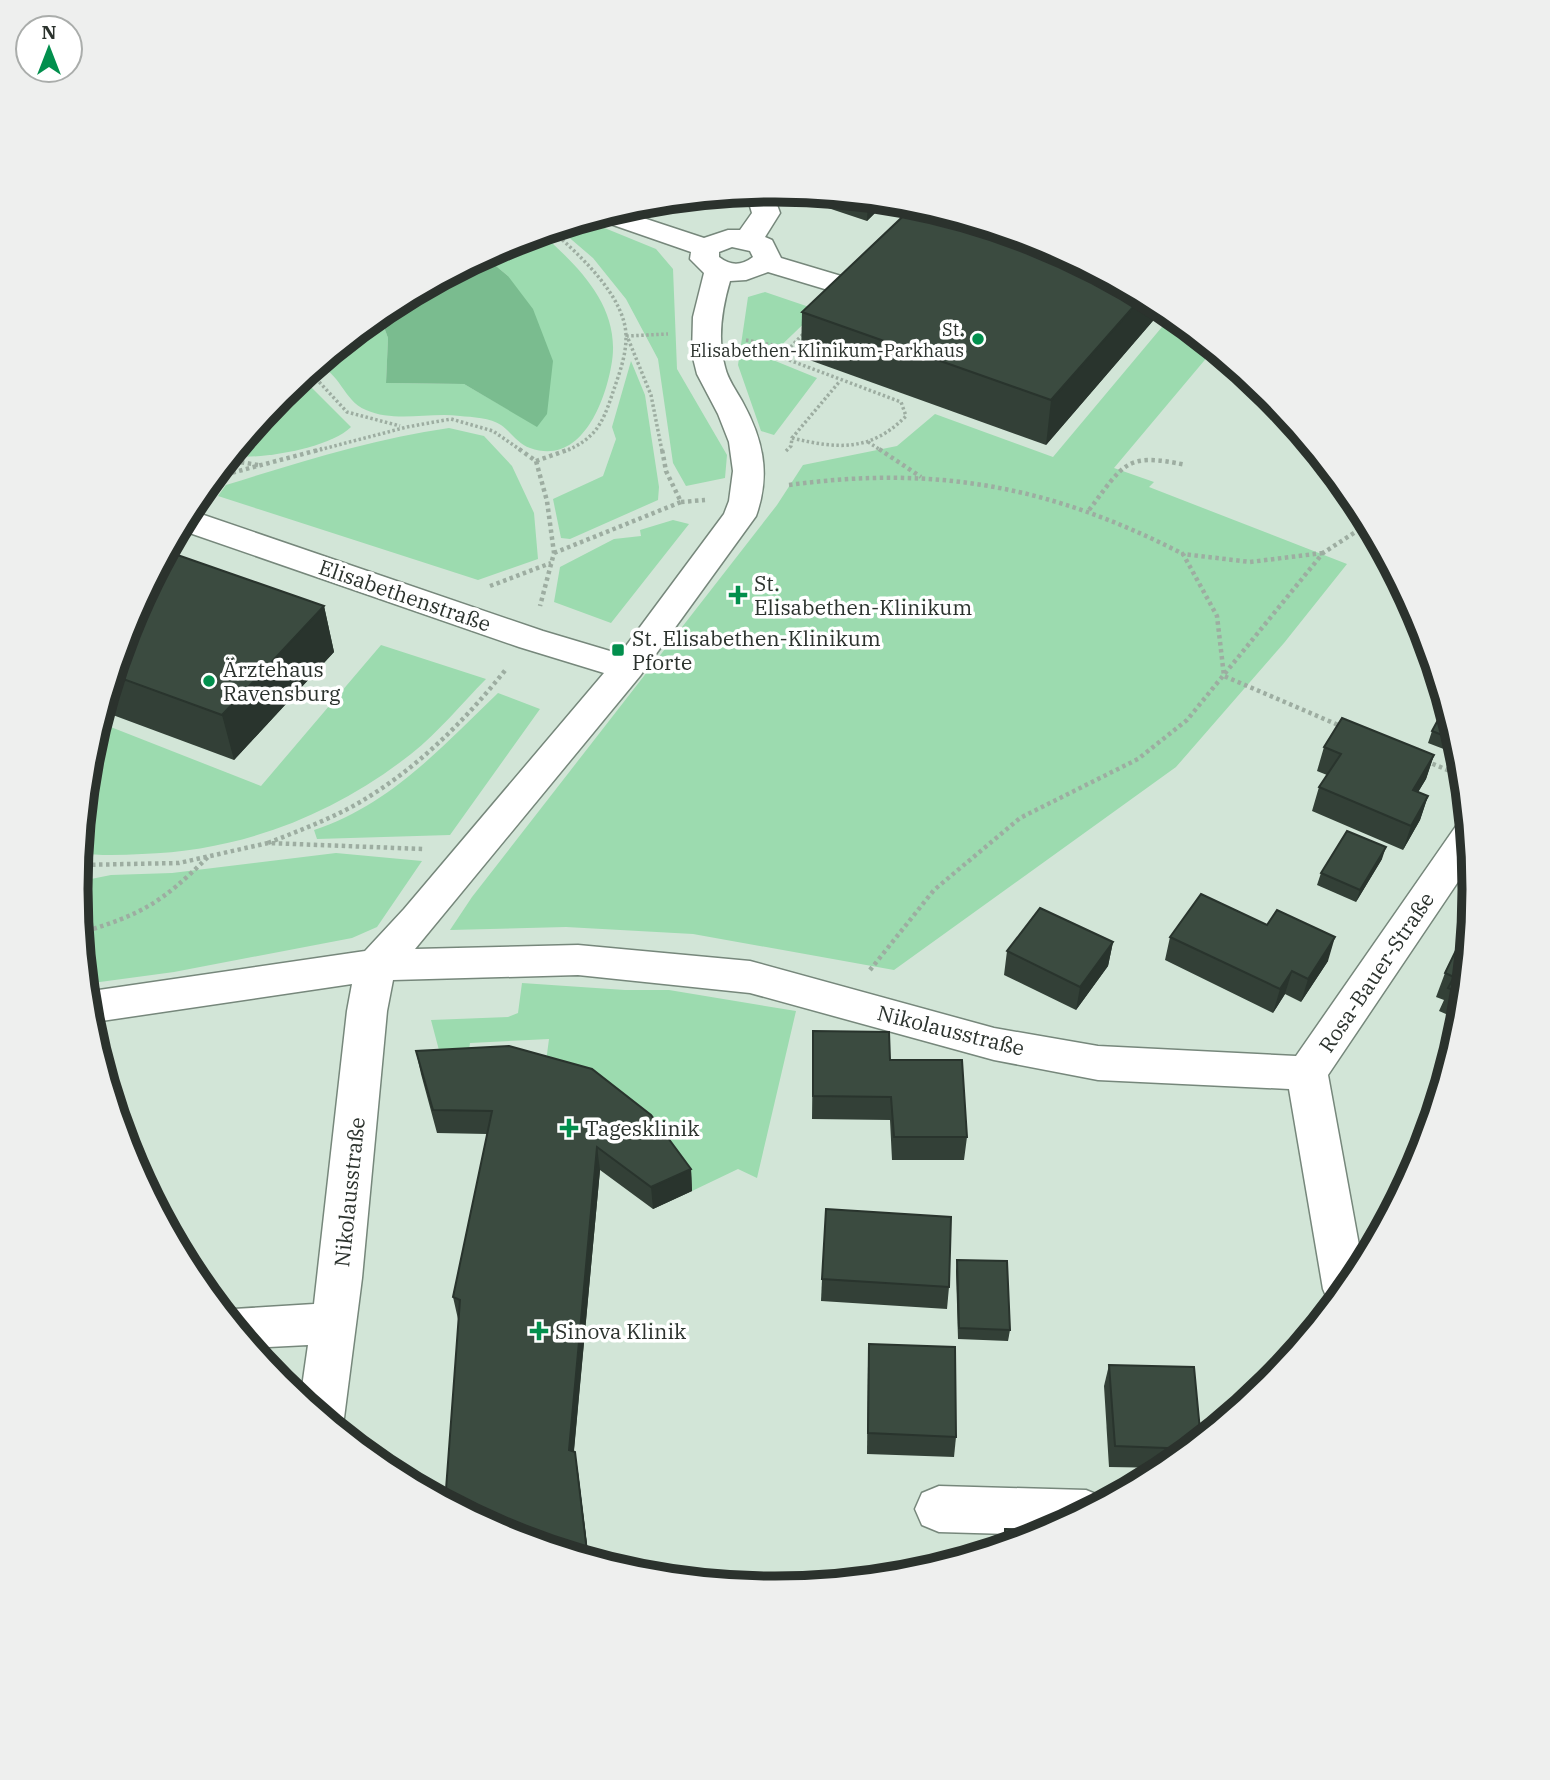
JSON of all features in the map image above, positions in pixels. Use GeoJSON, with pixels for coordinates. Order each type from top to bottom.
{"type":"FeatureCollection","features":[{"type":"Feature","properties":{"kind":"street"},"geometry":{"type":"LineString","coordinates":[[756,250],[768,217],[765,202]]}},
{"type":"Feature","properties":{"kind":"street"},"geometry":{"type":"LineString","coordinates":[[620,221],[713,259]]}},
{"type":"Feature","properties":{"kind":"street"},"geometry":{"type":"LineString","coordinates":[[376,965],[628,668],[740,516],[749,494],[749,456],[737,419],[709,367],[707,328],[713,287],[713,259],[728,238],[857,290]]}},
{"type":"Feature","properties":{"kind":"street","name":"Elisabethenstraße"},"geometry":{"type":"LineString","coordinates":[[194,523],[531,639],[628,668]]}},
{"type":"Feature","properties":{"kind":"street","name":"Rosa-Bauer-Straße"},"geometry":{"type":"LineString","coordinates":[[1307,1073],[1461,848]]}},
{"type":"Feature","properties":{"kind":"street","name":"Nikolausstraße"},"geometry":{"type":"LineString","coordinates":[[98,1005],[376,965],[578,960],[750,977],[994,1044],[1098,1063],[1307,1073]]}},
{"type":"Feature","properties":{"kind":"street","name":"Nikolausstraße"},"geometry":{"type":"LineString","coordinates":[[322,1407],[367,1011],[376,965]]}},
{"type":"Feature","properties":{"kind":"street"},"geometry":{"type":"LineString","coordinates":[[1307,1073],[1343,1278]]}},
{"type":"Feature","properties":{"kind":"street"},"geometry":{"type":"LineString","coordinates":[[246,1328],[334,1323]]}},
{"type":"Feature","properties":{"kind":"street"},"geometry":{"type":"LineString","coordinates":[[939,1509],[1067,1512]]}},
{"type":"Feature","properties":{"kind":"path"},"geometry":{"type":"LineString","coordinates":[[554,553],[681,502],[666,471],[651,395],[618,309],[599,277],[560,237]]}},
{"type":"Feature","properties":{"kind":"path"},"geometry":{"type":"LineString","coordinates":[[792,438],[829,448],[868,442],[893,432],[906,416],[901,402],[781,357],[857,290]]}},
{"type":"Feature","properties":{"kind":"path"},"geometry":{"type":"LineString","coordinates":[[628,336],[676,334]]}},
{"type":"Feature","properties":{"kind":"path"},"geometry":{"type":"LineString","coordinates":[[536,461],[569,452],[597,432],[628,336]]}},
{"type":"Feature","properties":{"kind":"path"},"geometry":{"type":"LineString","coordinates":[[738,338],[790,348]]}},
{"type":"Feature","properties":{"kind":"path"},"geometry":{"type":"LineString","coordinates":[[316,379],[347,412],[394,426],[407,427]]}},
{"type":"Feature","properties":{"kind":"path"},"geometry":{"type":"LineString","coordinates":[[749,494],[791,446],[792,438],[840,381]]}},
{"type":"Feature","properties":{"kind":"path"},"geometry":{"type":"LineString","coordinates":[[877,391],[881,386]]}},
{"type":"Feature","properties":{"kind":"path"},"geometry":{"type":"LineString","coordinates":[[89,865],[179,863],[268,843],[313,825],[370,796],[420,759],[456,726],[531,639],[554,553],[547,501],[536,461],[493,431],[451,419],[407,427],[228,474]]}},
{"type":"Feature","properties":{"kind":"path"},"geometry":{"type":"LineString","coordinates":[[868,442],[897,464],[922,477]]}},
{"type":"Feature","properties":{"kind":"path"},"geometry":{"type":"LineString","coordinates":[[1089,510],[1121,471],[1137,459],[1152,458],[1186,465]]}},
{"type":"Feature","properties":{"kind":"path"},"geometry":{"type":"LineString","coordinates":[[238,462],[263,466]]}},
{"type":"Feature","properties":{"kind":"path"},"geometry":{"type":"LineString","coordinates":[[749,494],[782,486],[829,480],[922,477],[1012,491],[1089,510],[1147,534],[1183,554],[1250,562],[1323,553]]}},
{"type":"Feature","properties":{"kind":"path"},"geometry":{"type":"LineString","coordinates":[[840,1000],[869,972],[934,890],[1020,818],[1138,760],[1187,720],[1323,553],[1359,528]]}},
{"type":"Feature","properties":{"kind":"path"},"geometry":{"type":"LineString","coordinates":[[1183,554],[1217,616],[1224,676]]}},
{"type":"Feature","properties":{"kind":"path"},"geometry":{"type":"LineString","coordinates":[[438,606],[552,562]]}},
{"type":"Feature","properties":{"kind":"path"},"geometry":{"type":"LineString","coordinates":[[1224,676],[1348,730]]}},
{"type":"Feature","properties":{"kind":"path"},"geometry":{"type":"LineString","coordinates":[[1425,761],[1452,772]]}},
{"type":"Feature","properties":{"kind":"path"},"geometry":{"type":"LineString","coordinates":[[268,843],[411,848],[472,855]]}},
{"type":"Feature","properties":{"kind":"path"},"geometry":{"type":"LineString","coordinates":[[89,930],[148,909],[209,856]]}},
{"type":"Feature","properties":{"kind":"shaded area"},"geometry":{"type":"Polygon","coordinates":[[[599,226],[656,249],[673,269],[677,369],[727,455],[725,478],[686,486],[673,463],[658,359],[626,299],[593,258],[566,235],[599,226]]]}},
{"type":"Feature","properties":{"kind":"shaded area"},"geometry":{"type":"Polygon","coordinates":[[[549,241],[595,291],[611,327],[611,367],[602,398],[587,428],[576,440],[563,448],[548,451],[530,448],[501,425],[481,418],[377,414],[352,400],[326,370],[383,325],[388,338],[386,383],[464,384],[537,426],[508,276],[493,263],[549,241]]]}},
{"type":"Feature","properties":{"kind":"shaded area"},"geometry":{"type":"Polygon","coordinates":[[[493,263],[508,276],[533,309],[553,361],[547,414],[537,427],[464,384],[386,383],[388,338],[383,325],[393,318],[493,263]]]}},
{"type":"Feature","properties":{"kind":"shaded area"},"geometry":{"type":"Polygon","coordinates":[[[765,292],[818,310],[768,358],[817,378],[774,435],[761,431],[738,365],[748,297],[765,292]]]}},
{"type":"Feature","properties":{"kind":"shaded area"},"geometry":{"type":"Polygon","coordinates":[[[1165,324],[1208,356],[1114,468],[1154,482],[1149,487],[1347,564],[1284,643],[1176,767],[894,970],[693,934],[566,927],[450,930],[472,897],[777,505],[803,465],[897,446],[935,414],[1053,457],[1165,324]]]}},
{"type":"Feature","properties":{"kind":"shaded area"},"geometry":{"type":"Polygon","coordinates":[[[631,361],[645,395],[659,487],[658,500],[570,539],[561,538],[553,499],[603,476],[616,439],[612,427],[631,361]]]}},
{"type":"Feature","properties":{"kind":"shaded area"},"geometry":{"type":"Polygon","coordinates":[[[309,385],[351,427],[328,441],[294,451],[243,457],[258,437],[309,385]]]}},
{"type":"Feature","properties":{"kind":"shaded area"},"geometry":{"type":"Polygon","coordinates":[[[449,428],[484,436],[512,466],[534,513],[538,559],[478,580],[218,496],[226,485],[309,460],[392,438],[449,428]]]}},
{"type":"Feature","properties":{"kind":"shaded area"},"geometry":{"type":"Polygon","coordinates":[[[673,520],[689,524],[611,623],[554,602],[560,567],[614,539],[641,536],[640,530],[673,520]]]}},
{"type":"Feature","properties":{"kind":"shaded area"},"geometry":{"type":"Polygon","coordinates":[[[381,645],[486,679],[411,754],[381,776],[318,812],[285,826],[215,846],[142,854],[89,854],[93,800],[108,726],[261,786],[381,645]]]}},
{"type":"Feature","properties":{"kind":"shaded area"},"geometry":{"type":"Polygon","coordinates":[[[498,693],[540,709],[450,835],[317,839],[314,830],[367,806],[391,790],[435,753],[498,693]]]}},
{"type":"Feature","properties":{"kind":"shaded area"},"geometry":{"type":"Polygon","coordinates":[[[336,853],[422,861],[377,927],[352,938],[174,972],[94,983],[88,880],[111,875],[172,873],[336,853]]]}},
{"type":"Feature","properties":{"kind":"shaded area"},"geometry":{"type":"Polygon","coordinates":[[[522,983],[669,990],[796,1011],[757,1178],[738,1169],[692,1191],[653,1138],[544,1077],[549,1039],[470,1043],[466,1072],[445,1073],[431,1020],[508,1017],[518,1013],[522,983]]]}},
{"type":"Feature","properties":{"kind":"building","name":"St. Elisabethen-Klinikum-Parkhaus"},"geometry":{"type":"Polygon","coordinates":[[[904,215],[953,226],[1038,255],[1079,273],[1135,305],[1051,400],[802,312],[904,215]]]}},
{"type":"Feature","properties":{"kind":"building"},"geometry":{"type":"Polygon","coordinates":[[[175,554],[324,606],[222,715],[121,678],[140,627],[175,554]]]}},
{"type":"Feature","properties":{"kind":"building"},"geometry":{"type":"Polygon","coordinates":[[[1440,716],[1444,736],[1432,731],[1440,716]]]}},
{"type":"Feature","properties":{"kind":"building"},"geometry":{"type":"Polygon","coordinates":[[[1342,718],[1434,755],[1413,790],[1428,796],[1411,826],[1319,787],[1341,754],[1324,747],[1342,718]]]}},
{"type":"Feature","properties":{"kind":"building"},"geometry":{"type":"Polygon","coordinates":[[[1347,831],[1386,847],[1360,890],[1321,873],[1347,831]]]}},
{"type":"Feature","properties":{"kind":"building"},"geometry":{"type":"Polygon","coordinates":[[[1201,894],[1267,925],[1277,910],[1335,937],[1308,979],[1292,971],[1280,989],[1170,937],[1201,894]]]}},
{"type":"Feature","properties":{"kind":"building"},"geometry":{"type":"Polygon","coordinates":[[[1040,908],[1113,942],[1080,987],[1007,951],[1040,908]]]}},
{"type":"Feature","properties":{"kind":"building"},"geometry":{"type":"Polygon","coordinates":[[[1460,942],[1455,991],[1448,988],[1454,977],[1445,973],[1460,942]]]}},
{"type":"Feature","properties":{"kind":"building"},"geometry":{"type":"Polygon","coordinates":[[[813,1031],[889,1032],[890,1060],[962,1060],[967,1137],[894,1137],[891,1097],[813,1096],[813,1031]]]}},
{"type":"Feature","properties":{"kind":"building"},"geometry":{"type":"Polygon","coordinates":[[[509,1046],[592,1069],[651,1115],[691,1169],[651,1187],[597,1147],[569,1450],[575,1452],[587,1551],[512,1525],[446,1493],[460,1300],[453,1297],[492,1111],[433,1110],[416,1051],[509,1046]]]}},
{"type":"Feature","properties":{"kind":"building"},"geometry":{"type":"Polygon","coordinates":[[[826,1209],[951,1217],[949,1287],[822,1279],[826,1209]]]}},
{"type":"Feature","properties":{"kind":"building"},"geometry":{"type":"Polygon","coordinates":[[[957,1260],[1007,1261],[1010,1330],[959,1328],[957,1260]]]}},
{"type":"Feature","properties":{"kind":"building"},"geometry":{"type":"Polygon","coordinates":[[[869,1344],[955,1347],[956,1437],[868,1433],[869,1344]]]}},
{"type":"Feature","properties":{"kind":"building"},"geometry":{"type":"Polygon","coordinates":[[[1109,1365],[1194,1367],[1200,1430],[1176,1448],[1115,1446],[1109,1365]]]}},
{"type":"Feature","properties":{"kind":"building"},"geometry":{"type":"Polygon","coordinates":[[[1005,1529],[1026,1529],[1005,1538],[1005,1529]]]}},
{"type":"Feature","properties":{"kind":"place","name":"St. Elisabethen-Klinikum-Parkhaus"},"geometry":{"type":"Point","coordinates":[978,339]}},
{"type":"Feature","properties":{"kind":"place","name":"St. Elisabethen-Klinikum"},"geometry":{"type":"Point","coordinates":[738,595]}},
{"type":"Feature","properties":{"kind":"place","name":"St. Elisabethen-Klinikum Pforte"},"geometry":{"type":"Point","coordinates":[618,650]}},
{"type":"Feature","properties":{"kind":"place","name":"Ärztehaus Ravensburg"},"geometry":{"type":"Point","coordinates":[209,681]}},
{"type":"Feature","properties":{"kind":"place","name":"Tagesklinik"},"geometry":{"type":"Point","coordinates":[569,1128]}},
{"type":"Feature","properties":{"kind":"place","name":"Sinova Klinik"},"geometry":{"type":"Point","coordinates":[539,1331]}}]}
